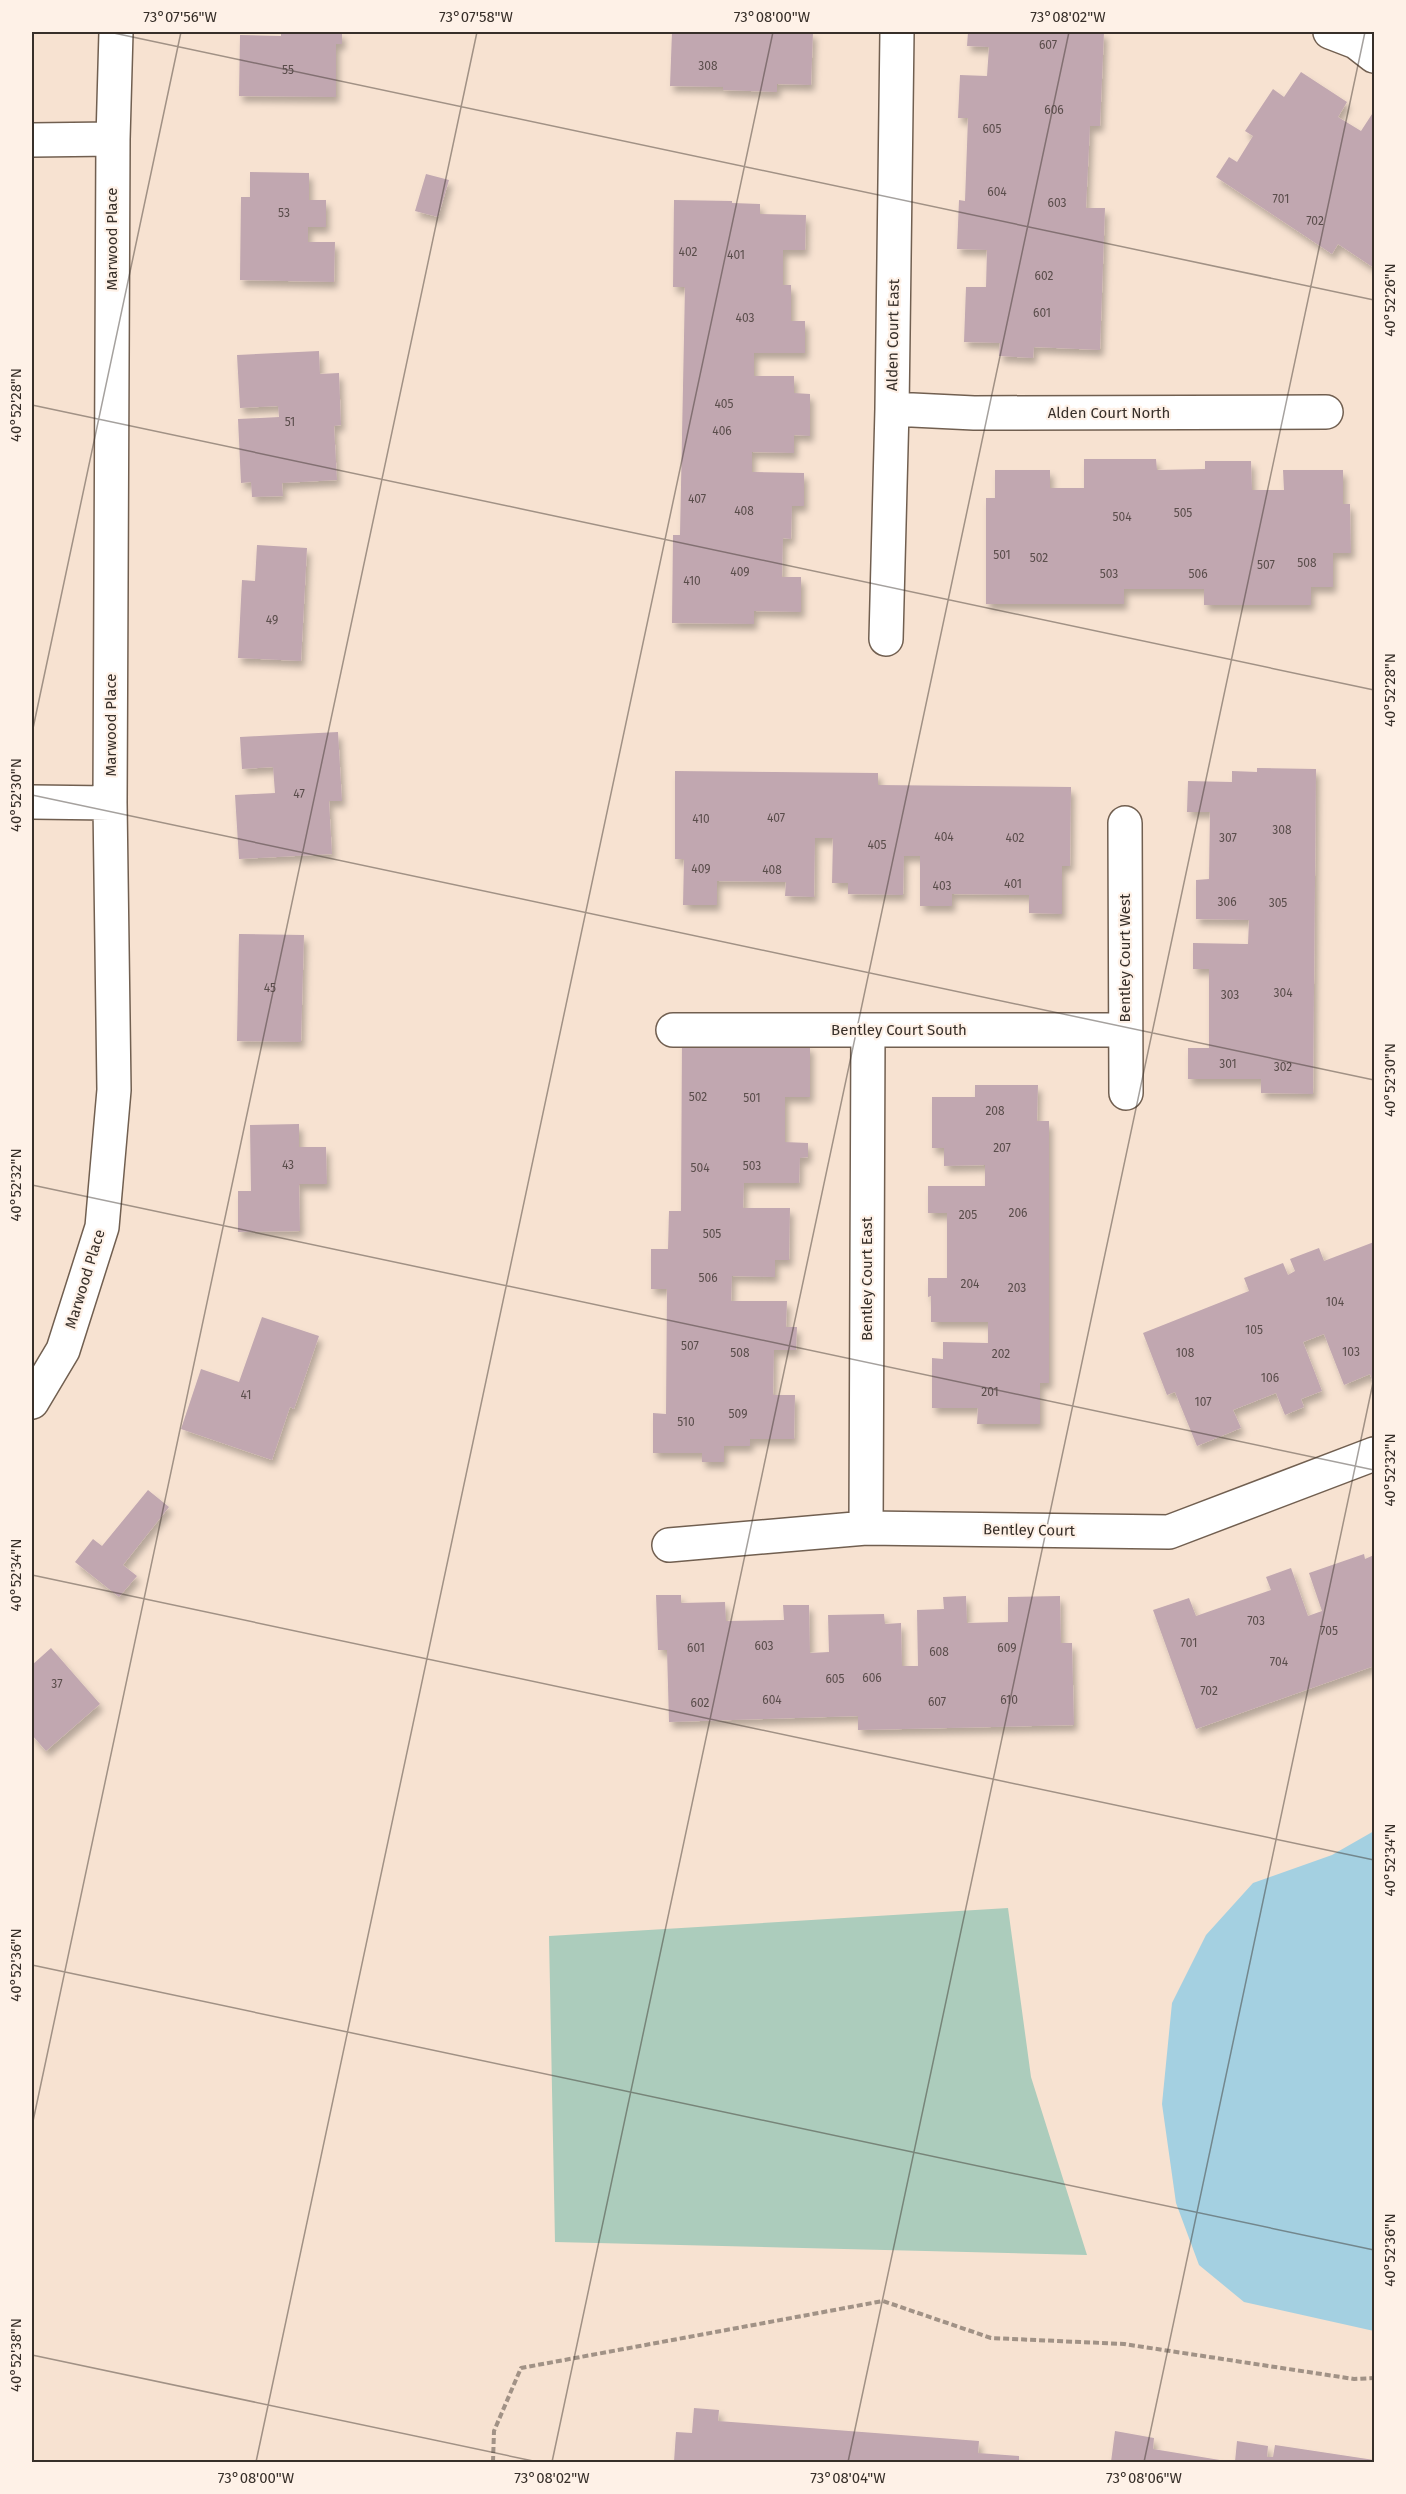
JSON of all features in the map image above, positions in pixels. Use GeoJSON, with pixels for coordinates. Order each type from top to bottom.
{"type":"FeatureCollection","features":[{"type":"Feature","properties":{"kind":"street","name":"Marwood Place"},"geometry":{"type":"LineString","coordinates":[[32,1402],[63,1350],[102,1227],[114,1090],[110,803],[113,139],[116,32]]}},
{"type":"Feature","properties":{"kind":"street","name":"Alden Court East"},"geometry":{"type":"LineString","coordinates":[[886,639],[892,409],[897,32]]}},
{"type":"Feature","properties":{"kind":"street"},"geometry":{"type":"LineString","coordinates":[[1330,32],[1356,42],[1374,56]]}},
{"type":"Feature","properties":{"kind":"street"},"geometry":{"type":"LineString","coordinates":[[32,140],[113,139]]}},
{"type":"Feature","properties":{"kind":"street","name":"Alden Court North"},"geometry":{"type":"LineString","coordinates":[[892,409],[974,413],[1326,412]]}},
{"type":"Feature","properties":{"kind":"street"},"geometry":{"type":"LineString","coordinates":[[32,802],[110,803]]}},
{"type":"Feature","properties":{"kind":"street","name":"Bentley Court West"},"geometry":{"type":"LineString","coordinates":[[1125,823],[1126,1093]]}},
{"type":"Feature","properties":{"kind":"street","name":"Bentley Court South"},"geometry":{"type":"LineString","coordinates":[[673,1030],[1125,1030]]}},
{"type":"Feature","properties":{"kind":"street","name":"Bentley Court East"},"geometry":{"type":"LineString","coordinates":[[866,1528],[868,1030]]}},
{"type":"Feature","properties":{"kind":"street","name":"Bentley Court"},"geometry":{"type":"LineString","coordinates":[[669,1545],[866,1528],[1169,1532],[1374,1454]]}},
{"type":"Feature","properties":{"kind":"path"},"geometry":{"type":"LineString","coordinates":[[493,2463],[494,2430],[521,2368],[883,2301],[991,2338],[1124,2344],[1354,2379],[1374,2378]]}},
{"type":"Feature","properties":{"kind":"green space"},"geometry":{"type":"Polygon","coordinates":[[[1008,1908],[1031,2077],[1087,2255],[555,2242],[549,1936],[1008,1908]]]}},
{"type":"Feature","properties":{"kind":"water"},"geometry":{"type":"Polygon","coordinates":[[[1374,1831],[1374,2331],[1244,2302],[1199,2265],[1176,2203],[1162,2104],[1172,2003],[1206,1935],[1253,1883],[1332,1855],[1374,1831]]]}},
{"type":"Feature","properties":{"kind":"building"},"geometry":{"type":"Polygon","coordinates":[[[281,32],[342,32],[342,44],[336,44],[336,97],[239,96],[240,35],[281,36],[281,32]]]}},
{"type":"Feature","properties":{"kind":"building"},"geometry":{"type":"Polygon","coordinates":[[[672,32],[813,32],[811,85],[777,84],[777,92],[723,90],[723,87],[670,86],[672,32]]]}},
{"type":"Feature","properties":{"kind":"building"},"geometry":{"type":"Polygon","coordinates":[[[968,32],[1104,32],[1100,126],[1090,126],[1086,208],[1105,208],[1100,350],[1034,347],[1033,358],[999,356],[1000,343],[964,342],[966,287],[986,287],[987,250],[957,249],[959,200],[965,201],[968,118],[958,118],[960,75],[987,76],[989,47],[967,46],[968,32]]]}},
{"type":"Feature","properties":{"kind":"building"},"geometry":{"type":"Polygon","coordinates":[[[1301,72],[1347,102],[1338,117],[1361,131],[1374,111],[1374,268],[1338,244],[1332,254],[1216,177],[1229,157],[1237,162],[1253,136],[1245,131],[1273,89],[1284,97],[1301,72]]]}},
{"type":"Feature","properties":{"kind":"building"},"geometry":{"type":"Polygon","coordinates":[[[250,172],[309,173],[309,200],[326,200],[326,227],[308,227],[308,242],[335,242],[334,282],[240,280],[241,197],[250,197],[250,172]]]}},
{"type":"Feature","properties":{"kind":"building"},"geometry":{"type":"Polygon","coordinates":[[[426,174],[449,180],[438,217],[415,211],[426,174]]]}},
{"type":"Feature","properties":{"kind":"building"},"geometry":{"type":"Polygon","coordinates":[[[674,200],[760,204],[760,214],[806,215],[805,250],[783,250],[783,285],[791,285],[791,321],[805,321],[805,353],[754,353],[754,376],[794,376],[794,393],[810,394],[810,436],[794,435],[794,453],[752,452],[752,472],[804,473],[804,506],[792,506],[791,539],[783,538],[782,577],[801,577],[801,612],[754,611],[754,624],[672,623],[673,535],[680,535],[685,287],[673,287],[674,200]]]}},
{"type":"Feature","properties":{"kind":"building"},"geometry":{"type":"Polygon","coordinates":[[[319,351],[320,374],[339,373],[341,425],[334,426],[337,480],[282,483],[283,496],[252,497],[251,482],[241,483],[238,419],[279,417],[278,406],[240,408],[237,355],[319,351]]]}},
{"type":"Feature","properties":{"kind":"building"},"geometry":{"type":"Polygon","coordinates":[[[1084,459],[1156,459],[1157,470],[1205,469],[1205,461],[1251,461],[1252,490],[1284,490],[1283,470],[1343,470],[1343,504],[1350,504],[1351,553],[1333,553],[1333,587],[1311,587],[1311,605],[1204,605],[1204,589],[1124,589],[1124,604],[986,604],[986,498],[995,498],[995,470],[1050,470],[1050,488],[1084,488],[1084,459]]]}},
{"type":"Feature","properties":{"kind":"building"},"geometry":{"type":"Polygon","coordinates":[[[257,545],[307,548],[301,661],[238,658],[242,580],[255,581],[257,545]]]}},
{"type":"Feature","properties":{"kind":"building"},"geometry":{"type":"Polygon","coordinates":[[[338,732],[342,801],[329,801],[332,854],[239,859],[235,795],[275,793],[273,767],[242,769],[240,737],[338,732]]]}},
{"type":"Feature","properties":{"kind":"building"},"geometry":{"type":"Polygon","coordinates":[[[1257,768],[1316,769],[1313,1094],[1261,1093],[1261,1079],[1188,1079],[1188,1048],[1209,1048],[1209,969],[1193,969],[1193,943],[1248,944],[1249,920],[1196,919],[1196,880],[1209,879],[1210,812],[1187,812],[1188,781],[1232,782],[1232,771],[1257,772],[1257,768]]]}},
{"type":"Feature","properties":{"kind":"building"},"geometry":{"type":"Polygon","coordinates":[[[675,771],[878,773],[878,785],[1071,787],[1070,866],[1062,866],[1062,914],[1029,913],[1029,895],[952,894],[952,906],[920,906],[920,856],[904,856],[903,895],[848,894],[848,883],[832,883],[833,838],[815,838],[814,897],[785,896],[786,882],[717,881],[717,905],[683,905],[684,859],[675,859],[675,771]]]}},
{"type":"Feature","properties":{"kind":"building"},"geometry":{"type":"Polygon","coordinates":[[[239,934],[304,935],[301,1042],[237,1041],[239,934]]]}},
{"type":"Feature","properties":{"kind":"building"},"geometry":{"type":"Polygon","coordinates":[[[682,1035],[810,1046],[810,1097],[785,1097],[785,1142],[808,1143],[808,1157],[800,1158],[799,1183],[744,1183],[743,1208],[790,1208],[789,1260],[775,1260],[775,1277],[732,1276],[731,1301],[787,1301],[786,1327],[797,1327],[796,1350],[774,1350],[773,1395],[795,1395],[794,1439],[750,1439],[750,1446],[724,1446],[724,1462],[702,1462],[702,1453],[653,1453],[653,1413],[666,1414],[667,1289],[651,1289],[651,1249],[668,1249],[669,1211],[681,1211],[682,1035]]]}},
{"type":"Feature","properties":{"kind":"building"},"geometry":{"type":"Polygon","coordinates":[[[975,1085],[1038,1085],[1037,1121],[1049,1121],[1049,1383],[1040,1383],[1040,1424],[977,1424],[978,1408],[932,1408],[932,1358],[943,1359],[943,1342],[988,1343],[988,1322],[931,1322],[931,1296],[928,1297],[928,1278],[947,1278],[947,1213],[928,1213],[928,1186],[985,1186],[985,1165],[944,1166],[944,1148],[932,1148],[932,1097],[975,1097],[975,1085]]]}},
{"type":"Feature","properties":{"kind":"building"},"geometry":{"type":"Polygon","coordinates":[[[299,1124],[299,1147],[326,1147],[327,1184],[299,1184],[300,1231],[238,1232],[238,1191],[251,1191],[250,1125],[299,1124]]]}},
{"type":"Feature","properties":{"kind":"building"},"geometry":{"type":"Polygon","coordinates":[[[1374,1242],[1374,1386],[1370,1374],[1344,1385],[1324,1334],[1303,1342],[1322,1391],[1301,1399],[1304,1407],[1285,1415],[1276,1393],[1233,1410],[1241,1428],[1197,1446],[1175,1392],[1167,1395],[1143,1333],[1249,1291],[1244,1278],[1283,1263],[1288,1275],[1295,1271],[1290,1259],[1319,1248],[1324,1261],[1374,1242]]]}},
{"type":"Feature","properties":{"kind":"building"},"geometry":{"type":"Polygon","coordinates":[[[262,1317],[319,1336],[294,1409],[290,1407],[272,1460],[181,1429],[201,1369],[239,1382],[262,1317]]]}},
{"type":"Feature","properties":{"kind":"building"},"geometry":{"type":"Polygon","coordinates":[[[148,1490],[169,1507],[123,1565],[137,1576],[119,1597],[75,1562],[93,1539],[102,1546],[148,1490]]]}},
{"type":"Feature","properties":{"kind":"building"},"geometry":{"type":"Polygon","coordinates":[[[1364,1554],[1365,1559],[1374,1555],[1374,1666],[1196,1729],[1153,1610],[1189,1598],[1196,1616],[1271,1590],[1266,1577],[1291,1568],[1308,1616],[1322,1611],[1309,1573],[1364,1554]]]}},
{"type":"Feature","properties":{"kind":"building"},"geometry":{"type":"Polygon","coordinates":[[[656,1595],[681,1595],[681,1603],[725,1602],[726,1621],[784,1620],[783,1605],[809,1605],[810,1653],[829,1652],[828,1615],[884,1614],[885,1624],[901,1623],[902,1666],[918,1666],[917,1610],[944,1609],[943,1597],[966,1596],[967,1623],[1008,1622],[1008,1597],[1060,1596],[1061,1643],[1072,1643],[1074,1725],[858,1730],[858,1716],[669,1722],[667,1650],[658,1650],[656,1595]]]}},
{"type":"Feature","properties":{"kind":"building"},"geometry":{"type":"Polygon","coordinates":[[[51,1648],[100,1704],[46,1751],[32,1735],[32,1665],[51,1648]]]}},
{"type":"Feature","properties":{"kind":"building"},"geometry":{"type":"Polygon","coordinates":[[[694,2408],[719,2410],[718,2421],[979,2441],[978,2453],[1019,2456],[1019,2462],[674,2462],[676,2432],[692,2433],[694,2408]]]}},
{"type":"Feature","properties":{"kind":"building"},"geometry":{"type":"Polygon","coordinates":[[[1115,2431],[1154,2438],[1153,2449],[1232,2462],[1111,2462],[1115,2431]]]}},
{"type":"Feature","properties":{"kind":"building"},"geometry":{"type":"Polygon","coordinates":[[[1237,2441],[1268,2446],[1267,2457],[1273,2457],[1275,2445],[1374,2460],[1374,2462],[1235,2462],[1237,2441]]]}}]}
